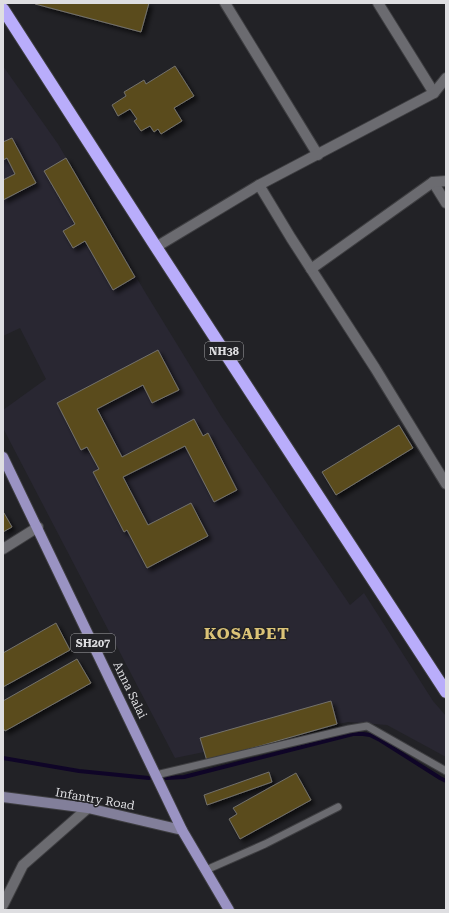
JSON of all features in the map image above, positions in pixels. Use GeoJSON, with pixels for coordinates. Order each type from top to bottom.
{"type":"FeatureCollection","features":[{"type":"Feature","properties":{"kind":"highway","name":"NH38"},"geometry":{"type":"LineString","coordinates":[[3,9],[446,692]]}},
{"type":"Feature","properties":{"kind":"main road","name":"Anna Salai"},"geometry":{"type":"LineString","coordinates":[[3,457],[38,527],[182,830],[229,910]]}},
{"type":"Feature","properties":{"kind":"street"},"geometry":{"type":"LineString","coordinates":[[225,3],[318,155]]}},
{"type":"Feature","properties":{"kind":"street"},"geometry":{"type":"LineString","coordinates":[[378,3],[434,93]]}},
{"type":"Feature","properties":{"kind":"street"},"geometry":{"type":"LineString","coordinates":[[156,247],[259,185],[434,93],[446,78]]}},
{"type":"Feature","properties":{"kind":"street"},"geometry":{"type":"LineString","coordinates":[[311,269],[433,182],[446,181]]}},
{"type":"Feature","properties":{"kind":"street"},"geometry":{"type":"LineString","coordinates":[[433,182],[446,203]]}},
{"type":"Feature","properties":{"kind":"street"},"geometry":{"type":"LineString","coordinates":[[259,185],[375,368],[446,484]]}},
{"type":"Feature","properties":{"kind":"street"},"geometry":{"type":"LineString","coordinates":[[3,549],[38,527]]}},
{"type":"Feature","properties":{"kind":"street","name":"Infantry Road"},"geometry":{"type":"LineString","coordinates":[[3,797],[88,808],[182,830]]}},
{"type":"Feature","properties":{"kind":"street"},"geometry":{"type":"LineString","coordinates":[[3,905],[23,865],[88,808]]}},
{"type":"Feature","properties":{"kind":"lane"},"geometry":{"type":"LineString","coordinates":[[156,775],[367,726],[446,771]]}},
{"type":"Feature","properties":{"kind":"lane"},"geometry":{"type":"LineString","coordinates":[[206,870],[265,844],[338,807]]}},
{"type":"Feature","properties":{"kind":"shaded area"},"geometry":{"type":"Polygon","coordinates":[[[3,66],[58,144],[145,292],[221,416],[350,605],[364,593],[433,701],[446,716],[446,757],[387,725],[348,722],[175,758],[3,428],[3,410],[46,379],[20,328],[3,336],[3,66]]]}},
{"type":"Feature","properties":{"kind":"building"},"geometry":{"type":"Polygon","coordinates":[[[35,3],[149,3],[141,32],[35,3]]]}},
{"type":"Feature","properties":{"kind":"building"},"geometry":{"type":"Polygon","coordinates":[[[175,66],[194,96],[174,108],[182,121],[161,134],[158,129],[154,132],[150,126],[141,131],[134,121],[137,119],[130,109],[118,116],[112,105],[126,96],[124,92],[144,80],[146,84],[175,66]]]}},
{"type":"Feature","properties":{"kind":"building"},"geometry":{"type":"Polygon","coordinates":[[[12,138],[36,183],[3,200],[3,180],[15,174],[7,158],[3,160],[3,142],[12,138]]]}},
{"type":"Feature","properties":{"kind":"building"},"geometry":{"type":"Polygon","coordinates":[[[66,158],[135,277],[113,290],[85,241],[73,248],[63,231],[75,224],[44,171],[66,158]]]}},
{"type":"Feature","properties":{"kind":"building"},"geometry":{"type":"Polygon","coordinates":[[[158,350],[179,390],[152,403],[143,385],[97,409],[122,457],[194,419],[203,436],[208,433],[237,490],[214,502],[185,446],[123,477],[148,525],[191,503],[208,536],[147,568],[127,530],[124,532],[93,472],[99,469],[87,447],[81,450],[57,403],[158,350]]]}},
{"type":"Feature","properties":{"kind":"building"},"geometry":{"type":"Polygon","coordinates":[[[399,425],[413,448],[336,495],[322,472],[399,425]]]}},
{"type":"Feature","properties":{"kind":"building"},"geometry":{"type":"Polygon","coordinates":[[[3,513],[12,527],[3,532],[3,513]]]}},
{"type":"Feature","properties":{"kind":"building"},"geometry":{"type":"Polygon","coordinates":[[[56,623],[70,650],[3,687],[3,653],[56,623]]]}},
{"type":"Feature","properties":{"kind":"building"},"geometry":{"type":"Polygon","coordinates":[[[77,659],[91,683],[5,731],[3,728],[3,701],[77,659]]]}},
{"type":"Feature","properties":{"kind":"building"},"geometry":{"type":"Polygon","coordinates":[[[331,701],[337,724],[207,761],[200,738],[331,701]]]}},
{"type":"Feature","properties":{"kind":"building"},"geometry":{"type":"Polygon","coordinates":[[[269,772],[272,782],[207,805],[204,795],[269,772]]]}},
{"type":"Feature","properties":{"kind":"building"},"geometry":{"type":"Polygon","coordinates":[[[296,773],[311,800],[240,839],[229,819],[237,814],[233,808],[296,773]]]}},
{"type":"Feature","properties":{"kind":"waterway"},"geometry":{"type":"LineString","coordinates":[[166,778],[184,777],[353,734],[363,734],[370,735],[380,740],[446,781]]}},
{"type":"Feature","properties":{"kind":"waterway"},"geometry":{"type":"LineString","coordinates":[[3,758],[79,771],[149,778]]}},
{"type":"Feature","properties":{"kind":"district","name":"KOSAPET"},"geometry":{"type":"Point","coordinates":[247,633]}}]}
